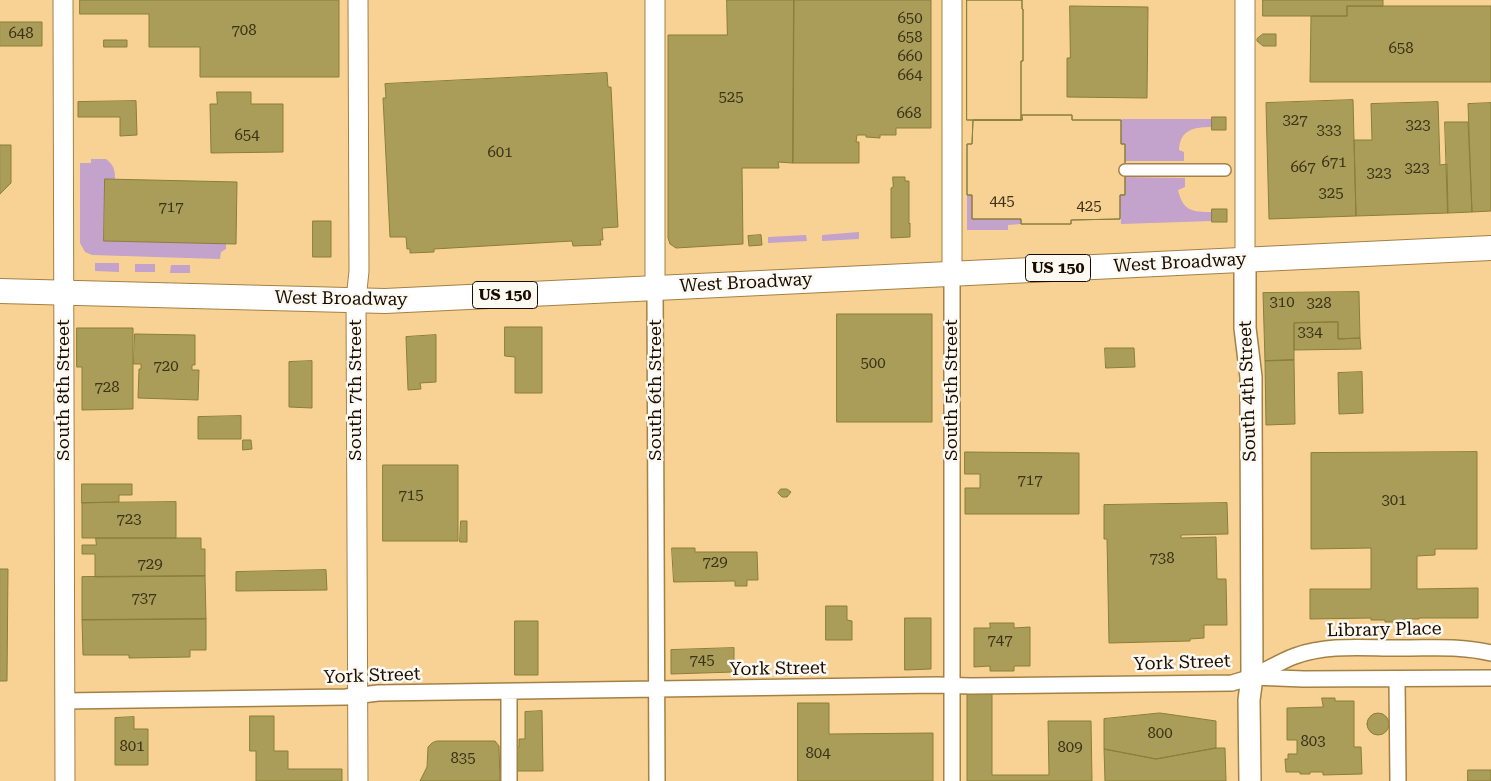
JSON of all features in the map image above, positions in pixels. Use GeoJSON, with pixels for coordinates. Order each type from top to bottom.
{"type":"FeatureCollection","features":[{"type":"Feature","properties":{"kind":"main road","name":"West Broadway"},"geometry":{"type":"LineString","coordinates":[[0,291],[385,301],[1491,248]]}},
{"type":"Feature","properties":{"kind":"main road","name":"South 4th Street"},"geometry":{"type":"LineString","coordinates":[[1245,259],[1245,328],[1251,377],[1252,676],[1249,700],[1250,781]]}},
{"type":"Feature","properties":{"kind":"street","name":"South 8th Street"},"geometry":{"type":"LineString","coordinates":[[63,0],[64,781]]}},
{"type":"Feature","properties":{"kind":"street","name":"South 7th Street"},"geometry":{"type":"LineString","coordinates":[[358,0],[359,271],[356,300],[358,781]]}},
{"type":"Feature","properties":{"kind":"street","name":"South 6th Street"},"geometry":{"type":"LineString","coordinates":[[655,0],[657,781]]}},
{"type":"Feature","properties":{"kind":"street","name":"South 5th Street"},"geometry":{"type":"LineString","coordinates":[[952,0],[952,781]]}},
{"type":"Feature","properties":{"kind":"street","name":"South 4th Street"},"geometry":{"type":"LineString","coordinates":[[1245,0],[1245,259]]}},
{"type":"Feature","properties":{"kind":"street"},"geometry":{"type":"LineString","coordinates":[[1125,170],[1225,170]]}},
{"type":"Feature","properties":{"kind":"street","name":"Library Place"},"geometry":{"type":"LineString","coordinates":[[1252,676],[1295,656],[1320,650],[1346,647],[1447,647],[1491,653]]}},
{"type":"Feature","properties":{"kind":"street","name":"York Street"},"geometry":{"type":"LineString","coordinates":[[64,701],[346,697],[378,693],[1232,683],[1252,676],[1304,679],[1491,678]]}},
{"type":"Feature","properties":{"kind":"street"},"geometry":{"type":"LineString","coordinates":[[1397,679],[1398,781]]}},
{"type":"Feature","properties":{"kind":"street"},"geometry":{"type":"LineString","coordinates":[[509,692],[509,781]]}},
{"type":"Feature","properties":{"kind":"shaded area"},"geometry":{"type":"Polygon","coordinates":[[[1122,119],[1212,119],[1212,127],[1194,129],[1185,133],[1179,150],[1184,152],[1184,161],[1125,161],[1125,144],[1121,144],[1122,119]]]}},
{"type":"Feature","properties":{"kind":"shaded area"},"geometry":{"type":"Polygon","coordinates":[[[91,159],[106,159],[114,168],[115,173],[115,179],[105,179],[104,241],[226,243],[226,249],[221,252],[220,259],[92,255],[85,252],[80,243],[80,163],[91,163],[91,159]]]}},
{"type":"Feature","properties":{"kind":"shaded area"},"geometry":{"type":"Polygon","coordinates":[[[1125,177],[1185,178],[1185,187],[1178,190],[1183,202],[1189,209],[1194,211],[1212,212],[1212,221],[1121,224],[1120,195],[1125,194],[1125,177]]]}},
{"type":"Feature","properties":{"kind":"shaded area"},"geometry":{"type":"Polygon","coordinates":[[[967,195],[972,195],[972,219],[1021,219],[1021,224],[1008,225],[1008,230],[967,230],[967,195]]]}},
{"type":"Feature","properties":{"kind":"shaded area"},"geometry":{"type":"Polygon","coordinates":[[[859,232],[859,239],[822,241],[822,235],[859,232]]]}},
{"type":"Feature","properties":{"kind":"shaded area"},"geometry":{"type":"Polygon","coordinates":[[[806,235],[807,241],[768,243],[768,237],[806,235]]]}},
{"type":"Feature","properties":{"kind":"shaded area"},"geometry":{"type":"Polygon","coordinates":[[[95,263],[119,263],[119,272],[95,271],[95,263]]]}},
{"type":"Feature","properties":{"kind":"shaded area"},"geometry":{"type":"Polygon","coordinates":[[[135,264],[155,264],[155,272],[135,272],[135,264]]]}},
{"type":"Feature","properties":{"kind":"shaded area"},"geometry":{"type":"Polygon","coordinates":[[[171,265],[190,265],[190,273],[170,273],[171,265]]]}},
{"type":"Feature","properties":{"kind":"building"},"geometry":{"type":"Polygon","coordinates":[[[80,0],[339,0],[339,77],[200,77],[200,47],[149,47],[149,14],[80,14],[80,0]]]}},
{"type":"Feature","properties":{"kind":"building"},"geometry":{"type":"Polygon","coordinates":[[[727,0],[794,0],[793,163],[778,162],[779,168],[742,168],[743,244],[676,248],[670,244],[668,238],[668,35],[727,35],[727,0]]]}},
{"type":"Feature","properties":{"kind":"building"},"geometry":{"type":"Polygon","coordinates":[[[794,0],[931,0],[931,128],[896,128],[896,135],[880,135],[880,138],[857,135],[859,163],[793,163],[794,0]]]}},
{"type":"Feature","properties":{"kind":"building"},"geometry":{"type":"Polygon","coordinates":[[[967,0],[1022,0],[1023,61],[1021,61],[1021,120],[967,120],[967,0]]]}},
{"type":"Feature","properties":{"kind":"building"},"geometry":{"type":"Polygon","coordinates":[[[967,0],[1022,0],[1023,61],[1021,61],[1021,120],[967,120],[967,0]]]}},
{"type":"Feature","properties":{"kind":"building"},"geometry":{"type":"Polygon","coordinates":[[[1263,0],[1383,0],[1383,6],[1347,6],[1347,16],[1263,16],[1263,0]]]}},
{"type":"Feature","properties":{"kind":"building"},"geometry":{"type":"Polygon","coordinates":[[[1070,6],[1148,7],[1147,98],[1067,97],[1067,58],[1070,58],[1070,6]]]}},
{"type":"Feature","properties":{"kind":"building"},"geometry":{"type":"Polygon","coordinates":[[[1347,6],[1491,6],[1491,82],[1310,82],[1311,16],[1347,16],[1347,6]]]}},
{"type":"Feature","properties":{"kind":"building"},"geometry":{"type":"Polygon","coordinates":[[[0,22],[42,22],[42,46],[0,46],[0,22]]]}},
{"type":"Feature","properties":{"kind":"building"},"geometry":{"type":"Polygon","coordinates":[[[1263,34],[1276,34],[1276,46],[1263,46],[1257,41],[1263,34]]]}},
{"type":"Feature","properties":{"kind":"building"},"geometry":{"type":"Polygon","coordinates":[[[104,40],[127,40],[127,47],[104,47],[104,40]]]}},
{"type":"Feature","properties":{"kind":"building"},"geometry":{"type":"Polygon","coordinates":[[[607,73],[608,87],[611,87],[618,227],[602,228],[603,240],[600,240],[601,245],[573,246],[572,241],[434,249],[434,252],[410,253],[410,249],[407,249],[406,237],[390,237],[383,98],[386,98],[385,84],[607,73]]]}},
{"type":"Feature","properties":{"kind":"building"},"geometry":{"type":"Polygon","coordinates":[[[217,92],[251,92],[251,104],[283,104],[283,152],[211,153],[210,104],[217,104],[217,92]]]}},
{"type":"Feature","properties":{"kind":"building"},"geometry":{"type":"Polygon","coordinates":[[[1353,100],[1356,216],[1269,219],[1266,103],[1353,100]]]}},
{"type":"Feature","properties":{"kind":"building"},"geometry":{"type":"Polygon","coordinates":[[[136,101],[137,135],[120,136],[120,117],[78,117],[78,102],[136,101]]]}},
{"type":"Feature","properties":{"kind":"building"},"geometry":{"type":"Polygon","coordinates":[[[1438,102],[1440,165],[1447,164],[1448,213],[1356,216],[1354,140],[1372,140],[1371,104],[1438,102]]]}},
{"type":"Feature","properties":{"kind":"building"},"geometry":{"type":"Polygon","coordinates":[[[1491,103],[1491,211],[1472,212],[1468,104],[1491,103]]]}},
{"type":"Feature","properties":{"kind":"building"},"geometry":{"type":"Polygon","coordinates":[[[1022,115],[1072,115],[1072,120],[1121,120],[1121,144],[1125,144],[1125,195],[1120,195],[1120,219],[1071,220],[1071,224],[1021,224],[1021,219],[972,219],[972,195],[967,195],[967,144],[972,144],[973,120],[1022,120],[1022,115]]]}},
{"type":"Feature","properties":{"kind":"building"},"geometry":{"type":"Polygon","coordinates":[[[1022,115],[1072,115],[1072,120],[1121,120],[1121,144],[1125,144],[1125,195],[1120,195],[1120,219],[1071,220],[1071,224],[1021,224],[1021,219],[972,219],[972,195],[967,195],[967,144],[972,144],[973,120],[1022,120],[1022,115]]]}},
{"type":"Feature","properties":{"kind":"building"},"geometry":{"type":"Polygon","coordinates":[[[1212,117],[1226,117],[1226,130],[1212,130],[1212,117]]]}},
{"type":"Feature","properties":{"kind":"building"},"geometry":{"type":"Polygon","coordinates":[[[1445,122],[1468,122],[1472,212],[1448,213],[1445,122]]]}},
{"type":"Feature","properties":{"kind":"building"},"geometry":{"type":"Polygon","coordinates":[[[0,145],[11,145],[11,183],[0,194],[0,145]]]}},
{"type":"Feature","properties":{"kind":"building"},"geometry":{"type":"Polygon","coordinates":[[[893,177],[905,177],[905,181],[909,181],[910,237],[891,238],[891,188],[893,187],[893,177]]]}},
{"type":"Feature","properties":{"kind":"building"},"geometry":{"type":"Polygon","coordinates":[[[105,179],[237,182],[236,244],[104,241],[105,179]]]}},
{"type":"Feature","properties":{"kind":"building"},"geometry":{"type":"Polygon","coordinates":[[[1212,209],[1227,209],[1227,222],[1212,222],[1212,209]]]}},
{"type":"Feature","properties":{"kind":"building"},"geometry":{"type":"Polygon","coordinates":[[[313,221],[331,221],[331,257],[313,257],[313,221]]]}},
{"type":"Feature","properties":{"kind":"building"},"geometry":{"type":"Polygon","coordinates":[[[761,235],[762,245],[749,246],[748,236],[761,235]]]}},
{"type":"Feature","properties":{"kind":"building"},"geometry":{"type":"Polygon","coordinates":[[[1359,292],[1360,338],[1338,339],[1338,322],[1294,323],[1294,360],[1265,361],[1263,293],[1359,292]]]}},
{"type":"Feature","properties":{"kind":"building"},"geometry":{"type":"Polygon","coordinates":[[[837,314],[932,314],[932,422],[837,422],[837,314]]]}},
{"type":"Feature","properties":{"kind":"building"},"geometry":{"type":"Polygon","coordinates":[[[1338,322],[1338,339],[1360,338],[1361,349],[1294,350],[1294,323],[1338,322]]]}},
{"type":"Feature","properties":{"kind":"building"},"geometry":{"type":"Polygon","coordinates":[[[505,327],[542,327],[542,393],[515,393],[515,357],[505,356],[505,327]]]}},
{"type":"Feature","properties":{"kind":"building"},"geometry":{"type":"Polygon","coordinates":[[[77,328],[133,328],[133,409],[82,410],[82,367],[77,367],[77,328]]]}},
{"type":"Feature","properties":{"kind":"building"},"geometry":{"type":"Polygon","coordinates":[[[135,334],[195,335],[195,365],[192,365],[192,370],[199,370],[198,400],[138,398],[139,369],[141,369],[141,364],[134,364],[135,334]]]}},
{"type":"Feature","properties":{"kind":"building"},"geometry":{"type":"Polygon","coordinates":[[[436,335],[436,382],[420,383],[421,389],[408,390],[406,337],[436,335]]]}},
{"type":"Feature","properties":{"kind":"building"},"geometry":{"type":"Polygon","coordinates":[[[1105,348],[1134,348],[1135,367],[1106,368],[1105,348]]]}},
{"type":"Feature","properties":{"kind":"building"},"geometry":{"type":"Polygon","coordinates":[[[1294,360],[1295,424],[1266,425],[1265,361],[1294,360]]]}},
{"type":"Feature","properties":{"kind":"building"},"geometry":{"type":"Polygon","coordinates":[[[312,361],[312,408],[289,407],[289,362],[312,361]]]}},
{"type":"Feature","properties":{"kind":"building"},"geometry":{"type":"Polygon","coordinates":[[[1362,372],[1363,413],[1339,414],[1338,373],[1362,372]]]}},
{"type":"Feature","properties":{"kind":"building"},"geometry":{"type":"Polygon","coordinates":[[[241,416],[241,439],[198,439],[198,417],[241,416]]]}},
{"type":"Feature","properties":{"kind":"building"},"geometry":{"type":"Polygon","coordinates":[[[243,440],[251,440],[252,449],[243,450],[243,440]]]}},
{"type":"Feature","properties":{"kind":"building"},"geometry":{"type":"Polygon","coordinates":[[[965,452],[1079,453],[1079,514],[965,514],[965,488],[980,488],[980,474],[965,474],[965,452]]]}},
{"type":"Feature","properties":{"kind":"building"},"geometry":{"type":"Polygon","coordinates":[[[1477,452],[1477,549],[1435,549],[1435,555],[1417,556],[1417,589],[1478,588],[1478,618],[1419,618],[1405,619],[1405,622],[1385,622],[1385,620],[1371,620],[1371,618],[1310,619],[1310,589],[1371,589],[1371,548],[1311,549],[1311,453],[1477,452]]]}},
{"type":"Feature","properties":{"kind":"building"},"geometry":{"type":"Polygon","coordinates":[[[383,465],[458,465],[458,541],[383,541],[383,465]]]}},
{"type":"Feature","properties":{"kind":"building"},"geometry":{"type":"Polygon","coordinates":[[[82,484],[132,484],[132,495],[119,495],[119,502],[82,503],[82,484]]]}},
{"type":"Feature","properties":{"kind":"building"},"geometry":{"type":"Polygon","coordinates":[[[781,489],[787,489],[791,492],[787,497],[782,497],[778,493],[781,489]]]}},
{"type":"Feature","properties":{"kind":"building"},"geometry":{"type":"Polygon","coordinates":[[[176,502],[176,538],[82,538],[82,503],[176,502]]]}},
{"type":"Feature","properties":{"kind":"building"},"geometry":{"type":"Polygon","coordinates":[[[1227,503],[1228,534],[1181,535],[1181,538],[1216,537],[1217,579],[1226,579],[1227,625],[1204,625],[1204,638],[1190,639],[1190,641],[1109,643],[1107,539],[1104,539],[1104,505],[1227,503]]]}},
{"type":"Feature","properties":{"kind":"building"},"geometry":{"type":"Polygon","coordinates":[[[461,521],[467,521],[467,542],[460,542],[461,521]]]}},
{"type":"Feature","properties":{"kind":"building"},"geometry":{"type":"Polygon","coordinates":[[[96,538],[201,538],[201,549],[205,549],[205,576],[95,577],[95,554],[82,554],[82,545],[96,545],[96,538]]]}},
{"type":"Feature","properties":{"kind":"building"},"geometry":{"type":"Polygon","coordinates":[[[672,548],[695,548],[695,552],[757,552],[758,580],[747,580],[747,586],[735,586],[735,581],[674,582],[672,548]]]}},
{"type":"Feature","properties":{"kind":"building"},"geometry":{"type":"Polygon","coordinates":[[[0,569],[8,569],[7,681],[0,681],[0,569]]]}},
{"type":"Feature","properties":{"kind":"building"},"geometry":{"type":"Polygon","coordinates":[[[326,570],[327,590],[236,591],[236,572],[326,570]]]}},
{"type":"Feature","properties":{"kind":"building"},"geometry":{"type":"Polygon","coordinates":[[[205,576],[206,619],[82,620],[82,577],[205,576]]]}},
{"type":"Feature","properties":{"kind":"building"},"geometry":{"type":"Polygon","coordinates":[[[826,606],[847,606],[847,620],[852,621],[852,640],[826,640],[826,606]]]}},
{"type":"Feature","properties":{"kind":"building"},"geometry":{"type":"Polygon","coordinates":[[[905,618],[931,618],[931,669],[905,670],[905,618]]]}},
{"type":"Feature","properties":{"kind":"building"},"geometry":{"type":"Polygon","coordinates":[[[206,619],[206,650],[190,650],[190,657],[129,658],[129,655],[83,655],[82,620],[206,619]]]}},
{"type":"Feature","properties":{"kind":"building"},"geometry":{"type":"Polygon","coordinates":[[[515,621],[538,621],[538,675],[515,675],[515,621]]]}},
{"type":"Feature","properties":{"kind":"building"},"geometry":{"type":"Polygon","coordinates":[[[990,623],[1014,623],[1014,628],[1030,627],[1030,666],[1014,666],[1014,671],[990,671],[990,666],[974,667],[974,628],[990,628],[990,623]]]}},
{"type":"Feature","properties":{"kind":"building"},"geometry":{"type":"Polygon","coordinates":[[[734,648],[734,672],[671,674],[671,650],[734,648]]]}},
{"type":"Feature","properties":{"kind":"building"},"geometry":{"type":"Polygon","coordinates":[[[992,694],[992,775],[1049,775],[1048,721],[1091,721],[1092,781],[967,781],[967,695],[992,694]]]}},
{"type":"Feature","properties":{"kind":"building"},"geometry":{"type":"Polygon","coordinates":[[[1322,698],[1335,698],[1335,701],[1354,701],[1354,747],[1361,747],[1362,774],[1323,775],[1323,772],[1300,774],[1300,772],[1286,772],[1285,759],[1288,759],[1288,754],[1297,754],[1297,740],[1287,740],[1287,708],[1323,707],[1322,698]]]}},
{"type":"Feature","properties":{"kind":"building"},"geometry":{"type":"Polygon","coordinates":[[[798,703],[829,703],[829,734],[933,733],[933,781],[798,781],[798,703]]]}},
{"type":"Feature","properties":{"kind":"building"},"geometry":{"type":"Polygon","coordinates":[[[542,711],[543,771],[515,771],[515,747],[519,747],[519,739],[525,739],[525,712],[542,711]]]}},
{"type":"Feature","properties":{"kind":"building"},"geometry":{"type":"Polygon","coordinates":[[[1160,713],[1216,721],[1216,748],[1156,759],[1104,749],[1104,719],[1160,713]]]}},
{"type":"Feature","properties":{"kind":"building"},"geometry":{"type":"Polygon","coordinates":[[[1378,713],[1386,716],[1389,724],[1386,732],[1378,735],[1370,732],[1367,724],[1370,716],[1378,713]]]}},
{"type":"Feature","properties":{"kind":"building"},"geometry":{"type":"Polygon","coordinates":[[[250,716],[274,716],[274,751],[288,751],[288,769],[342,769],[342,781],[256,781],[256,751],[250,751],[250,716]]]}},
{"type":"Feature","properties":{"kind":"building"},"geometry":{"type":"Polygon","coordinates":[[[134,717],[134,729],[148,729],[148,765],[115,765],[115,718],[134,717]]]}},
{"type":"Feature","properties":{"kind":"building"},"geometry":{"type":"Polygon","coordinates":[[[437,741],[495,741],[499,746],[500,781],[420,781],[427,767],[428,747],[437,741]]]}},
{"type":"Feature","properties":{"kind":"building"},"geometry":{"type":"Polygon","coordinates":[[[1225,748],[1226,781],[1105,781],[1104,749],[1156,759],[1225,748]]]}},
{"type":"Feature","properties":{"kind":"building"},"geometry":{"type":"Polygon","coordinates":[[[1468,770],[1491,770],[1491,781],[1468,781],[1468,770]]]}}]}
